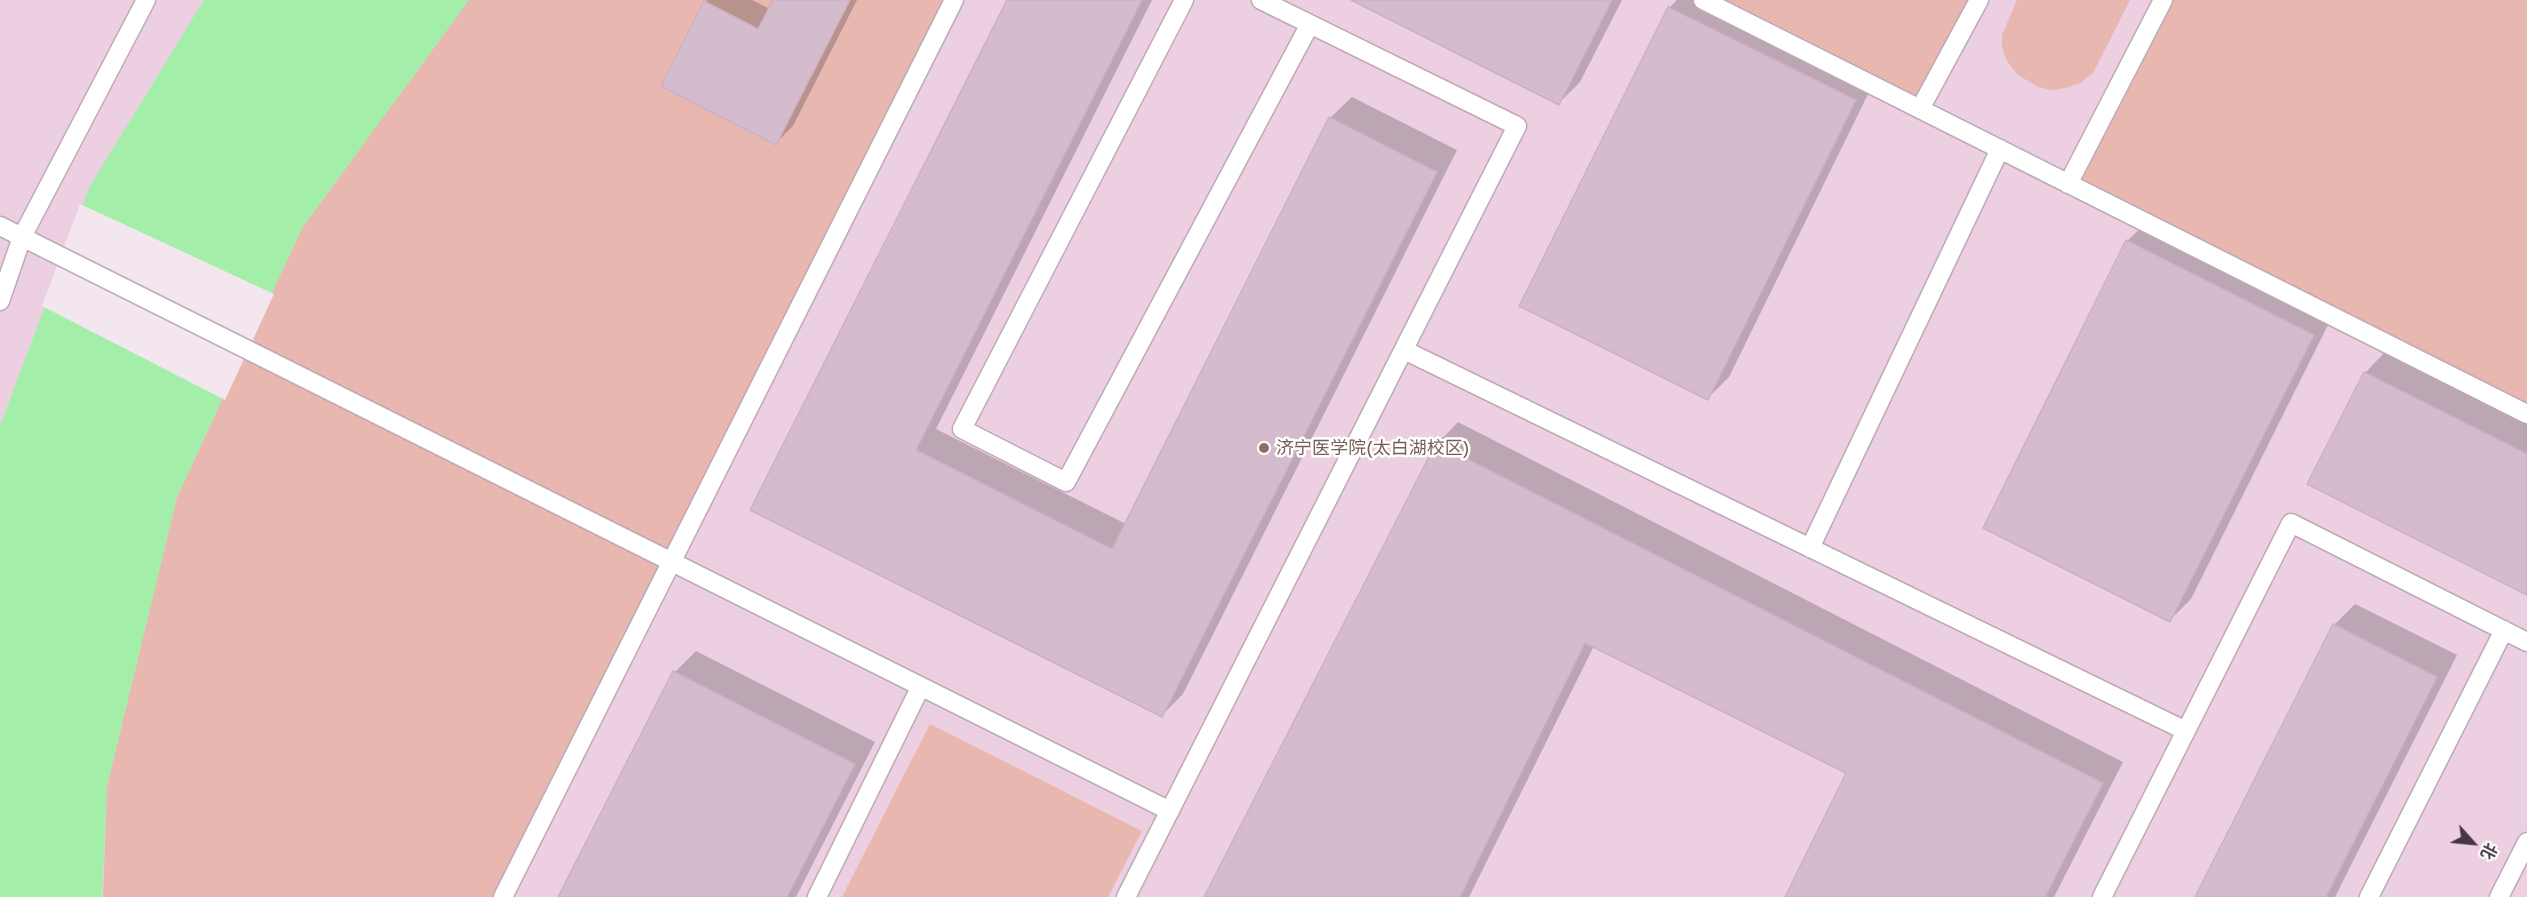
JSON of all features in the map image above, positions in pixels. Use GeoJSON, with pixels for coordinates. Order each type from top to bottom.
{"type":"FeatureCollection","features":[{"type":"Feature","properties":{"kind":"lane"},"geometry":{"type":"LineString","coordinates":[[0,301],[22,237],[146,0]]}},
{"type":"Feature","properties":{"kind":"lane"},"geometry":{"type":"LineString","coordinates":[[503,897],[954,0]]}},
{"type":"Feature","properties":{"kind":"lane"},"geometry":{"type":"LineString","coordinates":[[1184,0],[962,429],[1066,482],[1310,24]]}},
{"type":"Feature","properties":{"kind":"lane"},"geometry":{"type":"LineString","coordinates":[[1126,897],[1517,126],[1261,0]]}},
{"type":"Feature","properties":{"kind":"lane"},"geometry":{"type":"LineString","coordinates":[[1703,0],[2527,414]]}},
{"type":"Feature","properties":{"kind":"lane"},"geometry":{"type":"LineString","coordinates":[[1920,109],[1979,0]]}},
{"type":"Feature","properties":{"kind":"lane"},"geometry":{"type":"LineString","coordinates":[[2068,184],[2163,0]]}},
{"type":"Feature","properties":{"kind":"lane"},"geometry":{"type":"LineString","coordinates":[[1810,548],[2000,149]]}},
{"type":"Feature","properties":{"kind":"lane"},"geometry":{"type":"LineString","coordinates":[[0,226],[1170,812]]}},
{"type":"Feature","properties":{"kind":"lane"},"geometry":{"type":"LineString","coordinates":[[1404,350],[2186,731]]}},
{"type":"Feature","properties":{"kind":"lane"},"geometry":{"type":"LineString","coordinates":[[2102,897],[2291,523],[2527,642]]}},
{"type":"Feature","properties":{"kind":"lane"},"geometry":{"type":"LineString","coordinates":[[2369,897],[2504,630]]}},
{"type":"Feature","properties":{"kind":"lane"},"geometry":{"type":"LineString","coordinates":[[817,897],[920,688]]}},
{"type":"Feature","properties":{"kind":"lane"},"geometry":{"type":"LineString","coordinates":[[2499,897],[2527,842]]}},
{"type":"Feature","properties":{"kind":"shaded area","name":"济宁医学院(太白湖校区)"},"geometry":{"type":"Polygon","coordinates":[[[0,0],[2527,0],[2527,897],[0,897],[0,0]]]}},
{"type":"Feature","properties":{"kind":"shaded area"},"geometry":{"type":"Polygon","coordinates":[[[204,0],[469,0],[302,228],[177,497],[107,786],[102,897],[0,897],[0,426],[90,186],[204,0]]]}},
{"type":"Feature","properties":{"kind":"shaded area"},"geometry":{"type":"Polygon","coordinates":[[[469,0],[954,0],[503,897],[103,897],[107,786],[177,497],[302,228],[469,0]]]}},
{"type":"Feature","properties":{"kind":"shaded area"},"geometry":{"type":"Polygon","coordinates":[[[1703,0],[1979,0],[1920,109],[1703,0]]]}},
{"type":"Feature","properties":{"kind":"shaded area"},"geometry":{"type":"Polygon","coordinates":[[[2017,0],[2130,0],[2093,73],[2080,83],[2051,90],[2038,87],[2018,75],[2007,61],[2002,48],[2002,35],[2017,0]]]}},
{"type":"Feature","properties":{"kind":"shaded area"},"geometry":{"type":"Polygon","coordinates":[[[2163,0],[2527,0],[2527,414],[2068,184],[2163,0]]]}},
{"type":"Feature","properties":{"kind":"shaded area"},"geometry":{"type":"Polygon","coordinates":[[[930,724],[1142,831],[1108,897],[842,897],[930,724]]]}},
{"type":"Feature","properties":{"kind":"pier"},"geometry":{"type":"Polygon","coordinates":[[[80,204],[274,294],[225,400],[42,306],[80,204]]]}},
{"type":"Feature","properties":{"kind":"building"},"geometry":{"type":"Polygon","coordinates":[[[773,0],[850,0],[776,145],[661,86],[704,1],[758,29],[773,0]]]}},
{"type":"Feature","properties":{"kind":"building"},"geometry":{"type":"Polygon","coordinates":[[[1007,0],[1142,0],[916,450],[1112,549],[1329,117],[1437,172],[1162,717],[750,510],[1007,0]]]}},
{"type":"Feature","properties":{"kind":"building"},"geometry":{"type":"Polygon","coordinates":[[[1351,0],[1612,0],[1559,105],[1351,0]]]}},
{"type":"Feature","properties":{"kind":"building"},"geometry":{"type":"Polygon","coordinates":[[[1668,7],[1856,100],[1708,400],[1519,306],[1668,7]]]}},
{"type":"Feature","properties":{"kind":"building"},"geometry":{"type":"Polygon","coordinates":[[[2126,240],[2314,335],[2170,622],[1983,528],[2126,240]]]}},
{"type":"Feature","properties":{"kind":"building"},"geometry":{"type":"Polygon","coordinates":[[[2364,372],[2527,454],[2527,595],[2307,484],[2364,372]]]}},
{"type":"Feature","properties":{"kind":"building"},"geometry":{"type":"Polygon","coordinates":[[[1436,443],[2103,783],[2045,897],[1785,897],[1846,773],[1585,643],[1460,897],[1204,897],[1436,443]]]}},
{"type":"Feature","properties":{"kind":"building"},"geometry":{"type":"Polygon","coordinates":[[[2333,624],[2437,677],[2326,897],[2195,897],[2333,624]]]}},
{"type":"Feature","properties":{"kind":"building"},"geometry":{"type":"Polygon","coordinates":[[[673,671],[855,764],[787,897],[558,897],[673,671]]]}},
{"type":"Feature","properties":{"kind":"place","name":"济宁医学院(太白湖校区)"},"geometry":{"type":"Point","coordinates":[1264,448]}}]}
